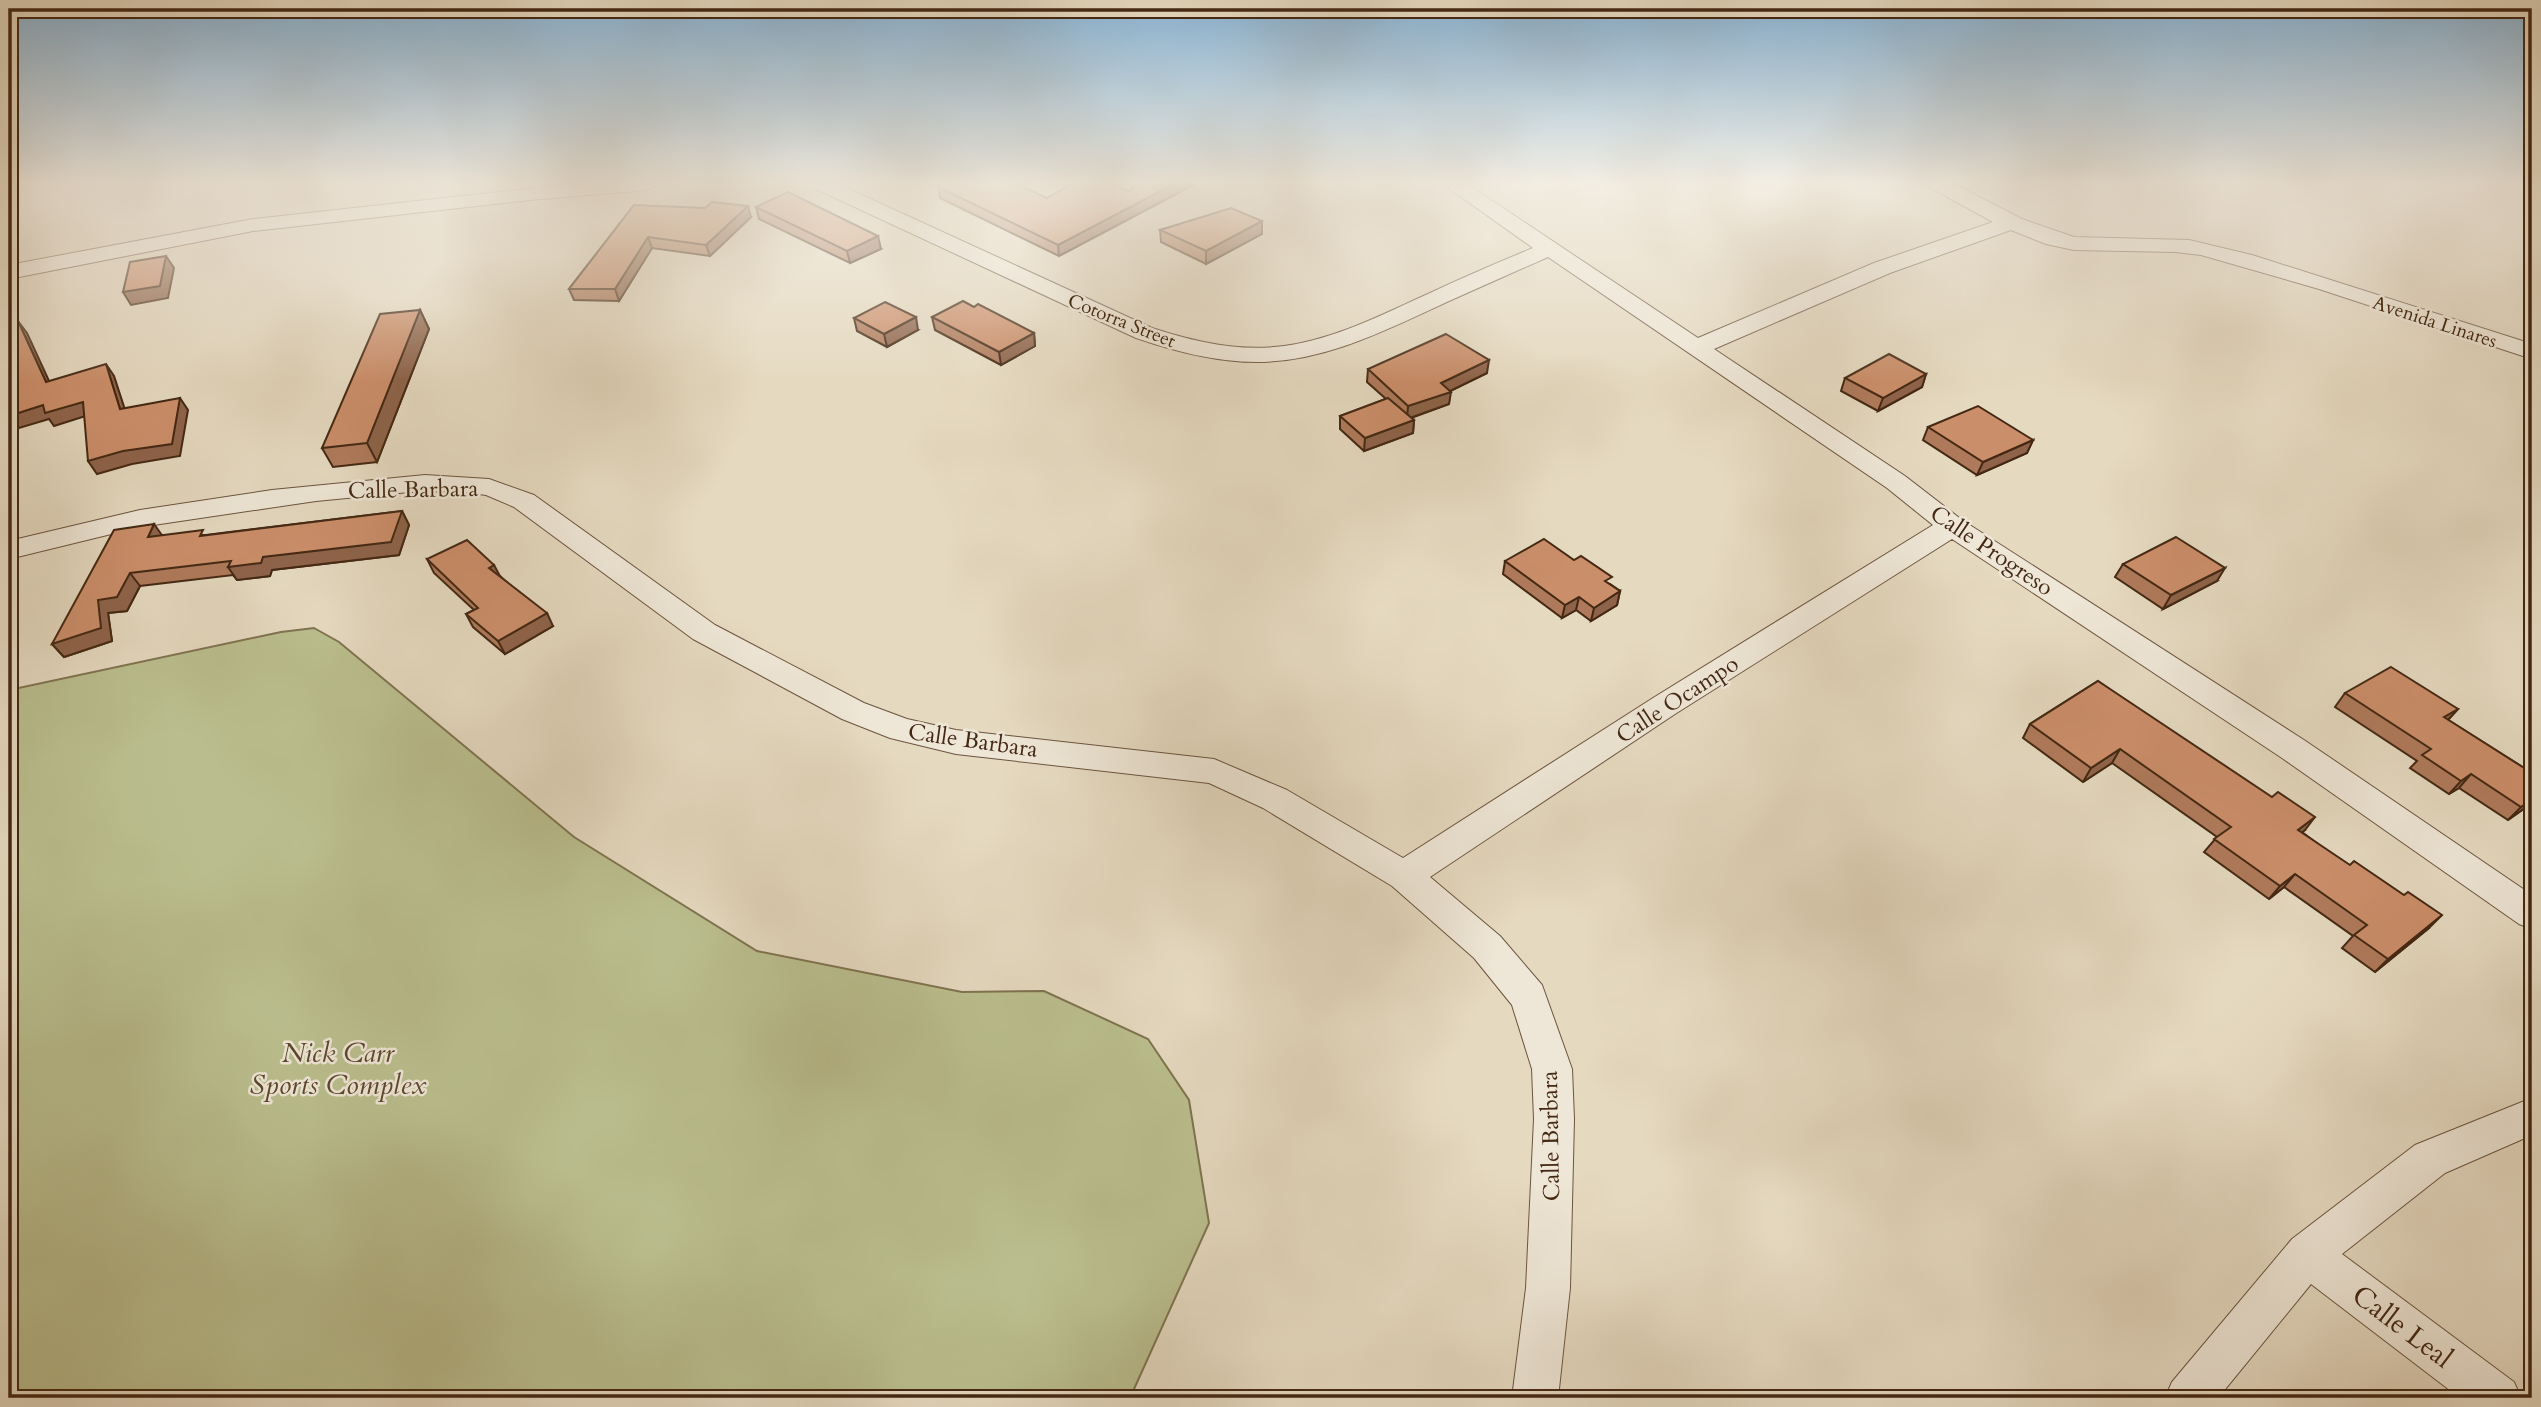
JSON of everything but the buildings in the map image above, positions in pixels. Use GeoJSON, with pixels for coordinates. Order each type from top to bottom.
{"type":"FeatureCollection","features":[{"type":"Feature","properties":{"kind":"street"},"geometry":{"type":"LineString","coordinates":[[9,272],[125,250]]}},
{"type":"Feature","properties":{"kind":"street","name":"Cotorra Street"},"geometry":{"type":"LineString","coordinates":[[964,250],[1144,332],[1217,352],[1260,355],[1307,350],[1350,337],[1547,250]]}},
{"type":"Feature","properties":{"kind":"street","name":"Calle Progreso"},"geometry":{"type":"LineString","coordinates":[[1553,250],[1656,322],[1698,347],[1781,407],[1896,482],[1952,526],[2248,719],[2532,914]]}},
{"type":"Feature","properties":{"kind":"street"},"geometry":{"type":"LineString","coordinates":[[1698,347],[1881,268],[1934,250]]}},
{"type":"Feature","properties":{"kind":"street","name":"Avenida Linares"},"geometry":{"type":"LineString","coordinates":[[2203,250],[2257,262],[2532,352]]}},
{"type":"Feature","properties":{"kind":"street","name":"Calle Barbara"},"geometry":{"type":"LineString","coordinates":[[9,550],[142,517],[206,506],[421,484],[458,483],[491,487],[524,501],[704,632],[853,711],[901,730],[956,742],[1214,771],[1275,799],[1404,876],[1487,947],[1529,997],[1552,1069],[1554,1119],[1548,1288],[1535,1398]]}},
{"type":"Feature","properties":{"kind":"street","name":"Calle Ocampo"},"geometry":{"type":"LineString","coordinates":[[1404,876],[1664,706],[1952,526]]}},
{"type":"Feature","properties":{"kind":"street"},"geometry":{"type":"LineString","coordinates":[[2188,1398],[2307,1254],[2430,1159],[2532,1116]]}},
{"type":"Feature","properties":{"kind":"street","name":"Calle Leal"},"geometry":{"type":"LineString","coordinates":[[2307,1254],[2498,1398]]}},
{"type":"Feature","properties":{"kind":"green space","name":"Nick Carr Sports Complex"},"geometry":{"type":"Polygon","coordinates":[[[314,628],[339,642],[574,837],[757,951],[962,992],[1044,991],[1148,1039],[1189,1100],[1209,1223],[1130,1398],[9,1398],[9,690],[281,632],[314,628]]]}}]}
